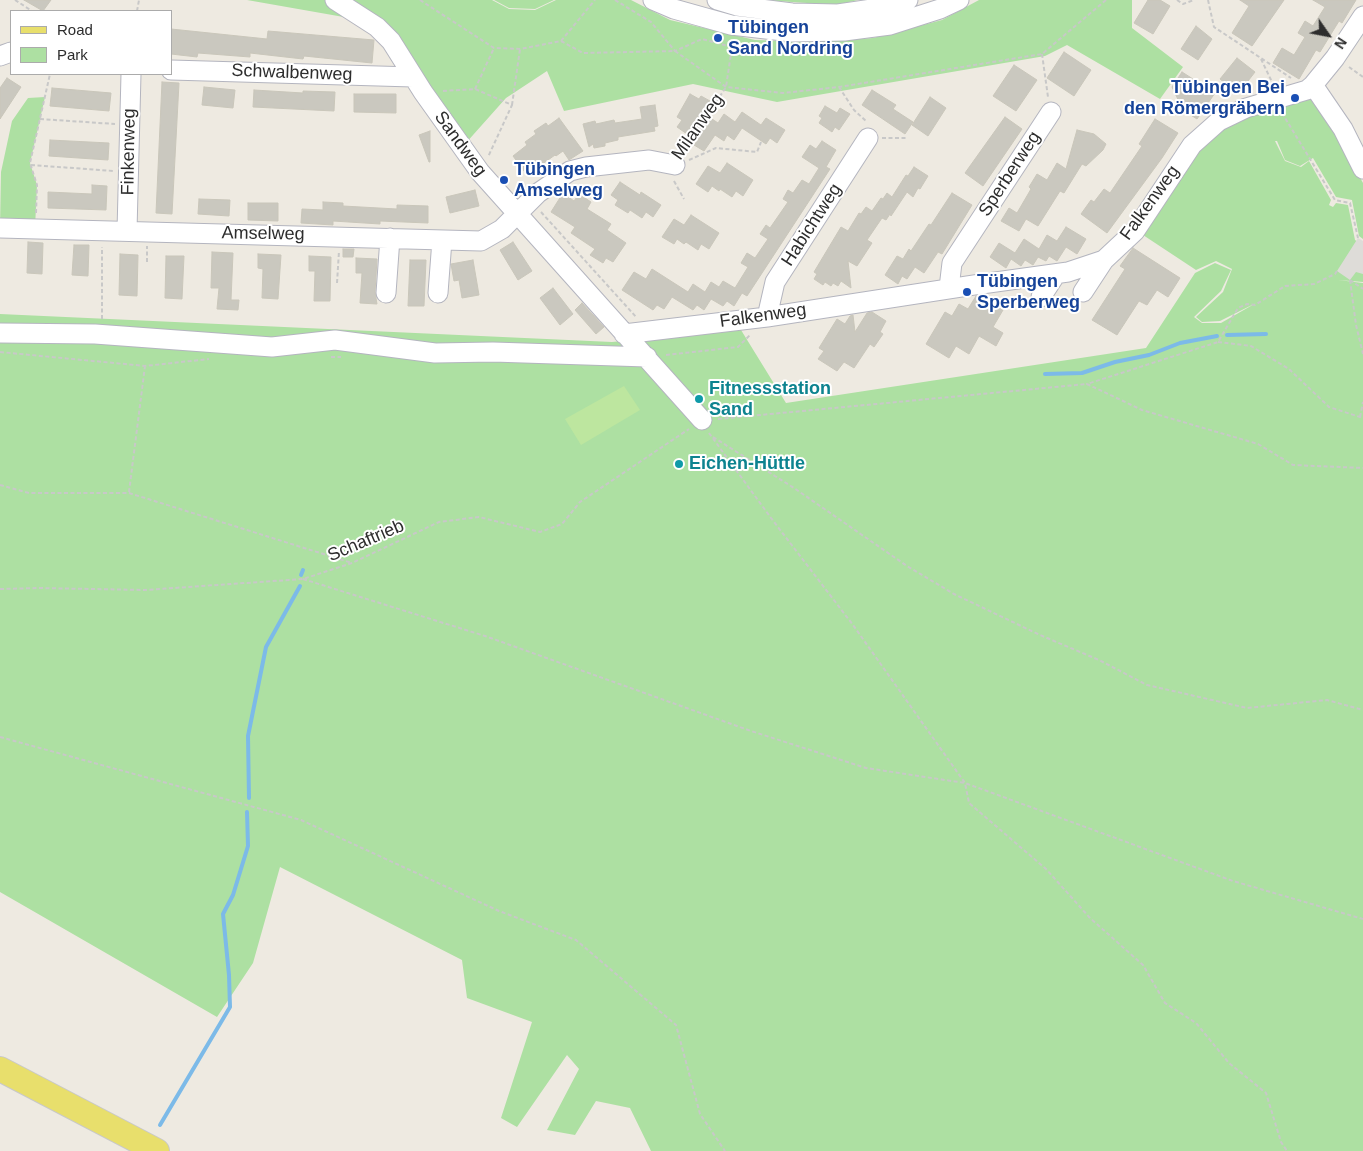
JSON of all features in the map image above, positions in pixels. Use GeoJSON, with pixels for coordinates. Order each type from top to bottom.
{"type":"FeatureCollection","features":[{"type":"Feature","properties":{"kind":"main road"},"geometry":{"type":"LineString","coordinates":[[0,1069],[157,1151]]}},
{"type":"Feature","properties":{"kind":"street","name":"Sandweg"},"geometry":{"type":"LineString","coordinates":[[335,0],[377,27],[396,48],[418,85],[480,172],[524,207],[624,334],[647,357],[707,428]]}},
{"type":"Feature","properties":{"kind":"street"},"geometry":{"type":"LineString","coordinates":[[653,0],[731,25],[792,32],[844,32],[890,25],[940,9],[959,0]]}},
{"type":"Feature","properties":{"kind":"street"},"geometry":{"type":"LineString","coordinates":[[717,0],[738,6],[792,13],[838,14],[885,7],[908,0]]}},
{"type":"Feature","properties":{"kind":"street","name":"Falkenweg"},"geometry":{"type":"LineString","coordinates":[[624,334],[767,317],[950,288],[1056,274],[1104,260],[1135,231],[1192,145],[1219,121],[1246,108],[1307,90],[1335,58],[1363,16]]}},
{"type":"Feature","properties":{"kind":"street","name":"Schwalbenweg"},"geometry":{"type":"LineString","coordinates":[[172,70],[418,85]]}},
{"type":"Feature","properties":{"kind":"street","name":"Finkenweg"},"geometry":{"type":"LineString","coordinates":[[127,231],[131,75]]}},
{"type":"Feature","properties":{"kind":"street"},"geometry":{"type":"LineString","coordinates":[[1313,85],[1342,129],[1363,169]]}},
{"type":"Feature","properties":{"kind":"street","name":"Sperberweg"},"geometry":{"type":"LineString","coordinates":[[950,288],[952,263],[1051,112]]}},
{"type":"Feature","properties":{"kind":"street","name":"Habichtweg"},"geometry":{"type":"LineString","coordinates":[[767,317],[775,282],[867,130]]}},
{"type":"Feature","properties":{"kind":"street","name":"Milanweg"},"geometry":{"type":"LineString","coordinates":[[524,207],[557,179],[570,171],[586,167],[649,160],[675,165]]}},
{"type":"Feature","properties":{"kind":"street","name":"Amselweg"},"geometry":{"type":"LineString","coordinates":[[0,228],[481,241],[502,229],[524,207]]}},
{"type":"Feature","properties":{"kind":"street"},"geometry":{"type":"LineString","coordinates":[[386,293],[390,238]]}},
{"type":"Feature","properties":{"kind":"street"},"geometry":{"type":"LineString","coordinates":[[438,293],[442,240]]}},
{"type":"Feature","properties":{"kind":"street"},"geometry":{"type":"LineString","coordinates":[[1083,292],[1104,260]]}},
{"type":"Feature","properties":{"kind":"street"},"geometry":{"type":"LineString","coordinates":[[1041,297],[1056,274]]}},
{"type":"Feature","properties":{"kind":"street"},"geometry":{"type":"LineString","coordinates":[[0,334],[102,334],[272,347],[336,340],[435,353],[493,352],[647,357]]}},
{"type":"Feature","properties":{"kind":"path"},"geometry":{"type":"LineString","coordinates":[[15,0],[30,10]]}},
{"type":"Feature","properties":{"kind":"path"},"geometry":{"type":"LineString","coordinates":[[420,0],[494,48],[520,48],[561,41],[583,53],[675,51],[702,39],[732,47],[726,87]]}},
{"type":"Feature","properties":{"kind":"path"},"geometry":{"type":"LineString","coordinates":[[561,41],[595,0]]}},
{"type":"Feature","properties":{"kind":"path"},"geometry":{"type":"LineString","coordinates":[[614,0],[651,22],[675,51],[726,87],[783,93],[839,87],[1042,54],[1106,0]]}},
{"type":"Feature","properties":{"kind":"path"},"geometry":{"type":"LineString","coordinates":[[1177,0],[1183,4],[1194,0]]}},
{"type":"Feature","properties":{"kind":"path"},"geometry":{"type":"LineString","coordinates":[[1208,0],[1214,27],[1295,81]]}},
{"type":"Feature","properties":{"kind":"path"},"geometry":{"type":"LineString","coordinates":[[475,89],[494,48]]}},
{"type":"Feature","properties":{"kind":"path"},"geometry":{"type":"LineString","coordinates":[[480,172],[512,105],[520,48]]}},
{"type":"Feature","properties":{"kind":"path","name":"Sperberweg"},"geometry":{"type":"LineString","coordinates":[[1042,54],[1051,112]]}},
{"type":"Feature","properties":{"kind":"path"},"geometry":{"type":"LineString","coordinates":[[1261,59],[1277,99],[1335,200],[1350,203],[1358,238]]}},
{"type":"Feature","properties":{"kind":"path"},"geometry":{"type":"LineString","coordinates":[[1347,65],[1363,77]]}},
{"type":"Feature","properties":{"kind":"path"},"geometry":{"type":"LineString","coordinates":[[35,228],[37,185],[31,165],[39,119],[50,75]]}},
{"type":"Feature","properties":{"kind":"path"},"geometry":{"type":"LineString","coordinates":[[418,85],[475,89],[512,105]]}},
{"type":"Feature","properties":{"kind":"path","name":"Milanweg"},"geometry":{"type":"LineString","coordinates":[[675,165],[726,87]]}},
{"type":"Feature","properties":{"kind":"path"},"geometry":{"type":"LineString","coordinates":[[839,87],[867,130],[906,138]]}},
{"type":"Feature","properties":{"kind":"path"},"geometry":{"type":"LineString","coordinates":[[39,119],[130,125]]}},
{"type":"Feature","properties":{"kind":"path","name":"Milanweg"},"geometry":{"type":"LineString","coordinates":[[705,154],[716,148],[757,152],[761,142]]}},
{"type":"Feature","properties":{"kind":"path"},"geometry":{"type":"LineString","coordinates":[[31,165],[128,172]]}},
{"type":"Feature","properties":{"kind":"path"},"geometry":{"type":"LineString","coordinates":[[524,207],[598,274],[649,331]]}},
{"type":"Feature","properties":{"kind":"path"},"geometry":{"type":"LineString","coordinates":[[102,230],[102,334]]}},
{"type":"Feature","properties":{"kind":"path"},"geometry":{"type":"LineString","coordinates":[[337,283],[340,236]]}},
{"type":"Feature","properties":{"kind":"path"},"geometry":{"type":"LineString","coordinates":[[147,249],[147,262]]}},
{"type":"Feature","properties":{"kind":"path"},"geometry":{"type":"LineString","coordinates":[[1218,342],[1238,308],[1247,304],[1255,305],[1286,286],[1314,284],[1336,272]]}},
{"type":"Feature","properties":{"kind":"path"},"geometry":{"type":"LineString","coordinates":[[1363,289],[1350,280],[1356,325],[1363,354]]}},
{"type":"Feature","properties":{"kind":"path"},"geometry":{"type":"LineString","coordinates":[[647,357],[738,348],[767,317]]}},
{"type":"Feature","properties":{"kind":"path"},"geometry":{"type":"LineString","coordinates":[[707,428],[1086,384],[1218,342],[1251,346],[1289,369],[1329,408],[1362,418],[1363,402]]}},
{"type":"Feature","properties":{"kind":"path"},"geometry":{"type":"LineString","coordinates":[[128,493],[144,366]]}},
{"type":"Feature","properties":{"kind":"path"},"geometry":{"type":"LineString","coordinates":[[1086,384],[1142,410],[1258,444],[1293,465],[1363,468]]}},
{"type":"Feature","properties":{"kind":"path"},"geometry":{"type":"LineString","coordinates":[[707,428],[907,566],[954,594],[1099,660],[1147,686],[1247,708],[1327,700],[1363,710]]}},
{"type":"Feature","properties":{"kind":"path"},"geometry":{"type":"LineString","coordinates":[[707,428],[853,625],[965,783],[969,803],[1046,869],[1090,918],[1143,965],[1165,1003],[1196,1022],[1229,1063],[1266,1093],[1281,1142],[1287,1151]]}},
{"type":"Feature","properties":{"kind":"path","name":"Schaftrieb"},"geometry":{"type":"LineString","coordinates":[[0,589],[145,590],[303,579],[352,563],[439,522],[479,516],[540,532],[562,524],[580,502],[707,428]]}},
{"type":"Feature","properties":{"kind":"path"},"geometry":{"type":"LineString","coordinates":[[0,485],[29,493],[128,493],[352,563]]}},
{"type":"Feature","properties":{"kind":"path"},"geometry":{"type":"LineString","coordinates":[[303,579],[485,636],[751,731],[866,768],[965,783],[1233,881],[1363,919]]}},
{"type":"Feature","properties":{"kind":"path"},"geometry":{"type":"LineString","coordinates":[[0,737],[301,820],[499,911],[576,940],[676,1025],[700,1114],[725,1151]]}},
{"type":"Feature","properties":{"kind":"green space"},"geometry":{"type":"Polygon","coordinates":[[[247,0],[492,0],[509,9],[535,10],[556,0],[631,0],[670,20],[755,40],[812,42],[873,38],[942,20],[979,0],[1132,0],[1132,28],[1183,67],[1160,99],[1067,45],[1045,56],[777,102],[693,84],[564,111],[547,71],[506,98],[465,144],[398,40],[355,19],[247,0]]]}},
{"type":"Feature","properties":{"kind":"green space"},"geometry":{"type":"Polygon","coordinates":[[[494,0],[554,0],[535,9],[509,8],[494,0]]]}},
{"type":"Feature","properties":{"kind":"green space"},"geometry":{"type":"Polygon","coordinates":[[[763,0],[858,0],[836,5],[763,0]]]}},
{"type":"Feature","properties":{"kind":"green space"},"geometry":{"type":"Polygon","coordinates":[[[45,97],[30,163],[37,185],[35,228],[0,228],[1,172],[12,121],[28,98],[45,97]]]}},
{"type":"Feature","properties":{"kind":"green space"},"geometry":{"type":"Polygon","coordinates":[[[1311,98],[1340,142],[1363,183],[1363,239],[1359,236],[1352,200],[1336,197],[1313,158],[1300,166],[1285,160],[1277,141],[1275,141],[1285,161],[1301,167],[1309,161],[1331,200],[1329,205],[1333,207],[1336,203],[1348,205],[1355,240],[1363,245],[1363,282],[1338,280],[1363,283],[1363,1151],[651,1151],[630,1108],[596,1101],[575,1135],[547,1130],[579,1069],[567,1055],[517,1127],[501,1118],[532,1022],[467,998],[462,960],[280,867],[253,963],[217,1017],[0,892],[0,314],[612,342],[741,330],[786,403],[1146,348],[1195,273],[1215,263],[1231,270],[1221,291],[1194,317],[1202,323],[1221,323],[1256,303],[1220,321],[1202,322],[1196,317],[1223,292],[1232,269],[1216,261],[1196,270],[1143,235],[1188,159],[1237,118],[1311,98]]]}},
{"type":"Feature","properties":{"kind":"green space"},"geometry":{"type":"Polygon","coordinates":[[[624,386],[640,410],[581,445],[565,419],[624,386]]]}},
{"type":"Feature","properties":{"kind":"shaded area"},"geometry":{"type":"Polygon","coordinates":[[[1358,238],[1363,241],[1363,274],[1356,272],[1350,280],[1337,271],[1358,238]]]}},
{"type":"Feature","properties":{"kind":"building"},"geometry":{"type":"Polygon","coordinates":[[[24,0],[51,0],[44,10],[24,0]]]}},
{"type":"Feature","properties":{"kind":"building"},"geometry":{"type":"Polygon","coordinates":[[[1148,0],[1160,0],[1170,6],[1153,34],[1134,23],[1148,0]]]}},
{"type":"Feature","properties":{"kind":"building"},"geometry":{"type":"Polygon","coordinates":[[[1240,0],[1284,0],[1252,46],[1232,33],[1249,6],[1240,0]]]}},
{"type":"Feature","properties":{"kind":"building"},"geometry":{"type":"Polygon","coordinates":[[[1313,0],[1356,0],[1342,23],[1339,21],[1320,52],[1316,50],[1299,79],[1273,63],[1282,48],[1294,55],[1305,37],[1298,33],[1305,21],[1313,26],[1325,7],[1313,0]]]}},
{"type":"Feature","properties":{"kind":"building"},"geometry":{"type":"Polygon","coordinates":[[[1196,26],[1212,39],[1198,60],[1181,49],[1196,26]]]}},
{"type":"Feature","properties":{"kind":"building"},"geometry":{"type":"Polygon","coordinates":[[[172,29],[267,39],[268,31],[374,40],[372,63],[304,56],[303,59],[250,53],[250,57],[198,53],[197,57],[172,54],[172,29]]]}},
{"type":"Feature","properties":{"kind":"building"},"geometry":{"type":"Polygon","coordinates":[[[1064,52],[1091,70],[1074,96],[1047,78],[1064,52]]]}},
{"type":"Feature","properties":{"kind":"building"},"geometry":{"type":"Polygon","coordinates":[[[1237,58],[1255,72],[1238,94],[1220,79],[1237,58]]]}},
{"type":"Feature","properties":{"kind":"building"},"geometry":{"type":"Polygon","coordinates":[[[1014,65],[1037,80],[1016,111],[993,96],[1014,65]]]}},
{"type":"Feature","properties":{"kind":"building"},"geometry":{"type":"Polygon","coordinates":[[[1182,72],[1215,93],[1197,119],[1183,110],[1172,87],[1182,72]]]}},
{"type":"Feature","properties":{"kind":"building"},"geometry":{"type":"Polygon","coordinates":[[[7,78],[21,87],[0,119],[0,88],[7,78]]]}},
{"type":"Feature","properties":{"kind":"building"},"geometry":{"type":"Polygon","coordinates":[[[162,82],[179,83],[172,214],[156,213],[162,82]]]}},
{"type":"Feature","properties":{"kind":"building"},"geometry":{"type":"Polygon","coordinates":[[[204,87],[235,90],[233,108],[202,105],[204,87]]]}},
{"type":"Feature","properties":{"kind":"building"},"geometry":{"type":"Polygon","coordinates":[[[52,88],[111,93],[109,111],[50,106],[52,88]]]}},
{"type":"Feature","properties":{"kind":"building"},"geometry":{"type":"Polygon","coordinates":[[[254,90],[303,93],[303,91],[335,92],[334,111],[253,107],[254,90]]]}},
{"type":"Feature","properties":{"kind":"building"},"geometry":{"type":"Polygon","coordinates":[[[872,90],[896,105],[893,109],[913,122],[905,134],[862,105],[872,90]]]}},
{"type":"Feature","properties":{"kind":"building"},"geometry":{"type":"Polygon","coordinates":[[[354,94],[396,94],[396,113],[354,112],[354,94]]]}},
{"type":"Feature","properties":{"kind":"building"},"geometry":{"type":"Polygon","coordinates":[[[690,94],[699,99],[701,96],[710,101],[703,113],[718,123],[724,114],[735,122],[742,112],[761,125],[766,118],[785,130],[777,143],[770,138],[766,144],[742,128],[734,140],[727,135],[724,141],[715,135],[704,151],[694,145],[697,141],[677,127],[682,120],[677,117],[690,94]]]}},
{"type":"Feature","properties":{"kind":"building"},"geometry":{"type":"Polygon","coordinates":[[[930,97],[946,108],[928,136],[912,125],[930,97]]]}},
{"type":"Feature","properties":{"kind":"building"},"geometry":{"type":"Polygon","coordinates":[[[655,105],[658,126],[654,127],[655,131],[618,137],[618,140],[605,143],[605,146],[594,148],[593,144],[589,147],[583,124],[595,121],[596,124],[614,120],[615,123],[642,119],[640,107],[655,105]]]}},
{"type":"Feature","properties":{"kind":"building"},"geometry":{"type":"Polygon","coordinates":[[[825,106],[837,113],[840,108],[850,114],[839,130],[835,127],[832,132],[819,123],[822,118],[819,116],[825,106]]]}},
{"type":"Feature","properties":{"kind":"building"},"geometry":{"type":"Polygon","coordinates":[[[1005,117],[1022,129],[983,186],[965,173],[1005,117]]]}},
{"type":"Feature","properties":{"kind":"building"},"geometry":{"type":"Polygon","coordinates":[[[559,118],[583,151],[569,160],[563,151],[527,175],[513,156],[527,145],[525,142],[536,134],[534,131],[546,123],[548,126],[559,118]]]}},
{"type":"Feature","properties":{"kind":"building"},"geometry":{"type":"Polygon","coordinates":[[[1155,119],[1178,133],[1107,233],[1081,214],[1091,200],[1094,202],[1104,189],[1110,193],[1142,146],[1139,144],[1155,119]]]}},
{"type":"Feature","properties":{"kind":"building"},"geometry":{"type":"Polygon","coordinates":[[[1077,130],[1094,134],[1106,144],[1103,150],[1086,166],[1082,164],[1064,193],[1060,191],[1038,226],[1026,219],[1019,231],[1001,221],[1009,208],[1017,213],[1031,189],[1029,187],[1037,174],[1047,180],[1057,163],[1066,169],[1077,130]]]}},
{"type":"Feature","properties":{"kind":"building"},"geometry":{"type":"Polygon","coordinates":[[[430,131],[430,162],[429,162],[419,135],[430,131]]]}},
{"type":"Feature","properties":{"kind":"building"},"geometry":{"type":"Polygon","coordinates":[[[50,140],[109,143],[108,160],[49,156],[50,140]]]}},
{"type":"Feature","properties":{"kind":"building"},"geometry":{"type":"Polygon","coordinates":[[[822,141],[836,150],[826,167],[830,169],[747,296],[742,293],[734,306],[727,301],[723,306],[711,299],[704,310],[697,305],[693,310],[672,297],[664,309],[657,305],[653,310],[622,290],[634,272],[646,279],[652,269],[688,292],[693,284],[705,292],[711,282],[719,287],[723,281],[735,288],[748,267],[741,263],[747,253],[755,258],[768,239],[760,234],[766,225],[770,228],[788,202],[783,199],[788,190],[793,193],[802,180],[809,184],[819,168],[802,157],[810,145],[816,149],[822,141]]]}},
{"type":"Feature","properties":{"kind":"building"},"geometry":{"type":"Polygon","coordinates":[[[727,163],[753,180],[743,196],[736,191],[732,197],[712,186],[708,192],[696,184],[708,166],[720,173],[727,163]]]}},
{"type":"Feature","properties":{"kind":"building"},"geometry":{"type":"Polygon","coordinates":[[[914,167],[928,176],[913,197],[907,192],[891,216],[890,214],[886,220],[882,218],[867,240],[872,243],[857,266],[848,261],[851,288],[841,281],[838,286],[833,283],[831,286],[825,282],[823,285],[814,279],[817,274],[814,272],[841,227],[848,231],[859,213],[861,214],[866,207],[872,211],[887,193],[892,197],[906,175],[908,176],[914,167]]]}},
{"type":"Feature","properties":{"kind":"building"},"geometry":{"type":"Polygon","coordinates":[[[620,182],[640,195],[641,192],[661,205],[653,217],[646,212],[642,218],[630,210],[628,213],[615,205],[618,200],[611,195],[620,182]]]}},
{"type":"Feature","properties":{"kind":"building"},"geometry":{"type":"Polygon","coordinates":[[[92,185],[107,186],[106,210],[48,208],[48,192],[92,194],[92,185]]]}},
{"type":"Feature","properties":{"kind":"building"},"geometry":{"type":"Polygon","coordinates":[[[475,190],[479,206],[450,213],[446,197],[475,190]]]}},
{"type":"Feature","properties":{"kind":"building"},"geometry":{"type":"Polygon","coordinates":[[[563,193],[574,201],[579,194],[591,202],[587,209],[611,224],[607,230],[626,243],[613,262],[606,258],[603,263],[590,255],[595,249],[571,233],[575,227],[551,212],[563,193]]]}},
{"type":"Feature","properties":{"kind":"building"},"geometry":{"type":"Polygon","coordinates":[[[952,193],[972,205],[942,254],[938,252],[924,273],[915,267],[907,279],[902,276],[898,284],[885,275],[897,256],[903,259],[909,249],[911,251],[952,193]]]}},
{"type":"Feature","properties":{"kind":"building"},"geometry":{"type":"Polygon","coordinates":[[[199,199],[230,200],[229,216],[198,214],[199,199]]]}},
{"type":"Feature","properties":{"kind":"building"},"geometry":{"type":"Polygon","coordinates":[[[323,202],[343,203],[343,206],[397,209],[397,205],[428,206],[428,223],[380,221],[380,224],[333,221],[333,225],[301,223],[302,209],[323,210],[323,202]]]}},
{"type":"Feature","properties":{"kind":"building"},"geometry":{"type":"Polygon","coordinates":[[[248,203],[278,203],[278,221],[248,220],[248,203]]]}},
{"type":"Feature","properties":{"kind":"building"},"geometry":{"type":"Polygon","coordinates":[[[691,215],[719,233],[709,249],[701,244],[698,250],[686,242],[684,244],[677,239],[674,244],[662,237],[674,219],[684,225],[691,215]]]}},
{"type":"Feature","properties":{"kind":"building"},"geometry":{"type":"Polygon","coordinates":[[[1066,227],[1086,239],[1077,254],[1066,247],[1057,261],[1049,256],[1046,261],[1038,257],[1033,265],[1025,260],[1021,266],[1011,259],[1006,268],[990,257],[999,243],[1015,253],[1024,239],[1039,249],[1047,235],[1057,241],[1066,227]]]}},
{"type":"Feature","properties":{"kind":"building"},"geometry":{"type":"Polygon","coordinates":[[[28,242],[43,243],[42,274],[27,273],[28,242]]]}},
{"type":"Feature","properties":{"kind":"building"},"geometry":{"type":"Polygon","coordinates":[[[513,242],[532,271],[518,280],[500,250],[513,242]]]}},
{"type":"Feature","properties":{"kind":"building"},"geometry":{"type":"Polygon","coordinates":[[[74,245],[89,245],[88,276],[72,275],[74,245]]]}},
{"type":"Feature","properties":{"kind":"building"},"geometry":{"type":"Polygon","coordinates":[[[1133,248],[1180,278],[1168,297],[1157,290],[1147,305],[1139,301],[1117,335],[1092,320],[1125,269],[1120,266],[1133,248]]]}},
{"type":"Feature","properties":{"kind":"building"},"geometry":{"type":"Polygon","coordinates":[[[343,249],[354,249],[353,257],[343,257],[343,249]]]}},
{"type":"Feature","properties":{"kind":"building"},"geometry":{"type":"Polygon","coordinates":[[[212,252],[233,253],[231,300],[239,300],[238,310],[217,309],[219,288],[211,288],[212,252]]]}},
{"type":"Feature","properties":{"kind":"building"},"geometry":{"type":"Polygon","coordinates":[[[120,254],[138,255],[137,296],[119,295],[120,254]]]}},
{"type":"Feature","properties":{"kind":"building"},"geometry":{"type":"Polygon","coordinates":[[[258,254],[281,255],[278,299],[262,298],[263,269],[258,268],[258,254]]]}},
{"type":"Feature","properties":{"kind":"building"},"geometry":{"type":"Polygon","coordinates":[[[166,256],[184,256],[182,299],[165,298],[166,256]]]}},
{"type":"Feature","properties":{"kind":"building"},"geometry":{"type":"Polygon","coordinates":[[[309,256],[331,257],[330,301],[314,301],[315,271],[309,271],[309,256]]]}},
{"type":"Feature","properties":{"kind":"building"},"geometry":{"type":"Polygon","coordinates":[[[356,258],[377,259],[375,292],[377,304],[360,303],[362,273],[356,273],[356,258]]]}},
{"type":"Feature","properties":{"kind":"building"},"geometry":{"type":"Polygon","coordinates":[[[410,260],[426,260],[424,306],[408,306],[410,260]]]}},
{"type":"Feature","properties":{"kind":"building"},"geometry":{"type":"Polygon","coordinates":[[[473,260],[479,295],[462,298],[459,280],[454,281],[451,264],[473,260]]]}},
{"type":"Feature","properties":{"kind":"building"},"geometry":{"type":"Polygon","coordinates":[[[553,288],[573,314],[560,325],[540,298],[553,288]]]}},
{"type":"Feature","properties":{"kind":"building"},"geometry":{"type":"Polygon","coordinates":[[[976,296],[1003,310],[993,327],[1003,333],[996,346],[979,336],[969,354],[956,346],[949,358],[926,344],[945,312],[952,316],[959,304],[968,309],[976,296]]]}},
{"type":"Feature","properties":{"kind":"building"},"geometry":{"type":"Polygon","coordinates":[[[582,303],[604,327],[596,334],[575,310],[582,303]]]}},
{"type":"Feature","properties":{"kind":"building"},"geometry":{"type":"Polygon","coordinates":[[[872,312],[886,321],[880,332],[883,334],[874,347],[870,344],[854,368],[844,362],[837,371],[818,359],[824,351],[819,348],[837,319],[845,324],[850,316],[853,315],[855,332],[867,313],[872,312]]]}},
{"type":"Feature","properties":{"kind":"waterway"},"geometry":{"type":"LineString","coordinates":[[1227,335],[1266,334]]}},
{"type":"Feature","properties":{"kind":"waterway"},"geometry":{"type":"LineString","coordinates":[[1045,374],[1082,373],[1115,362],[1149,355],[1180,343],[1217,336]]}},
{"type":"Feature","properties":{"kind":"waterway"},"geometry":{"type":"LineString","coordinates":[[301,575],[303,570]]}},
{"type":"Feature","properties":{"kind":"waterway"},"geometry":{"type":"LineString","coordinates":[[249,798],[248,736],[266,647],[300,586]]}},
{"type":"Feature","properties":{"kind":"waterway"},"geometry":{"type":"LineString","coordinates":[[160,1125],[230,1007],[223,914],[233,895],[248,846],[247,812]]}},
{"type":"Feature","properties":{"kind":"place","name":"Tübingen Sand Nordring"},"geometry":{"type":"Point","coordinates":[718,38]}},
{"type":"Feature","properties":{"kind":"place","name":"Tübingen Bei den Römergräbern"},"geometry":{"type":"Point","coordinates":[1295,98]}},
{"type":"Feature","properties":{"kind":"place","name":"Tübingen Amselweg"},"geometry":{"type":"Point","coordinates":[504,180]}},
{"type":"Feature","properties":{"kind":"place","name":"Tübingen Sperberweg"},"geometry":{"type":"Point","coordinates":[967,292]}},
{"type":"Feature","properties":{"kind":"place","name":"Fitnessstation Sand"},"geometry":{"type":"Point","coordinates":[699,399]}},
{"type":"Feature","properties":{"kind":"place","name":"Eichen-Hüttle"},"geometry":{"type":"Point","coordinates":[679,464]}}]}
